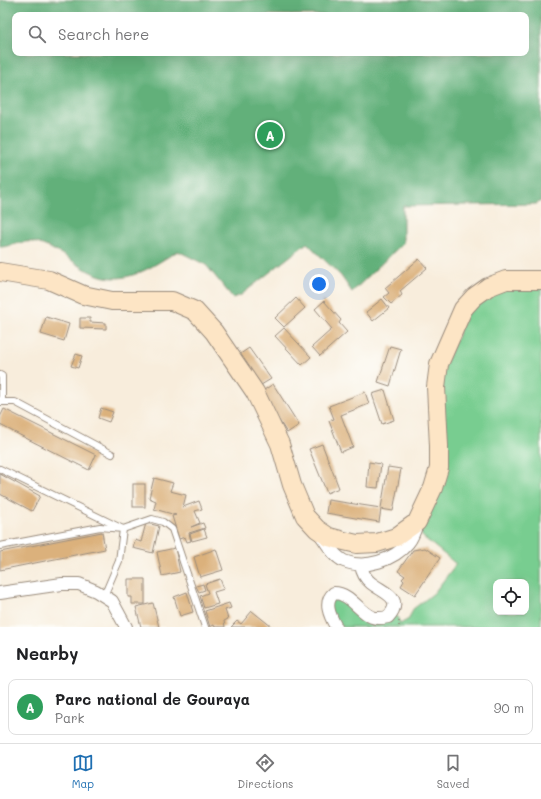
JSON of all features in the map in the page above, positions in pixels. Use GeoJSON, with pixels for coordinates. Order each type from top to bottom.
{"type":"FeatureCollection","features":[{"type":"Feature","properties":{"kind":"main road"},"geometry":{"type":"LineString","coordinates":[[0,272],[49,280],[83,295],[112,301],[172,301],[195,311],[214,332],[255,392],[280,444],[292,485],[305,516],[317,529],[329,536],[357,544],[377,543],[396,537],[417,522],[434,488],[439,468],[436,387],[439,364],[463,309],[474,297],[488,287],[506,280],[541,280]]}},
{"type":"Feature","properties":{"kind":"street"},"geometry":{"type":"LineString","coordinates":[[317,529],[332,551],[343,561],[361,565],[385,560],[397,553],[408,543],[417,522]]}},
{"type":"Feature","properties":{"kind":"street"},"geometry":{"type":"LineString","coordinates":[[336,627],[328,610],[330,596],[334,593],[340,593],[346,596],[373,617],[388,617],[392,613],[395,605],[394,599],[370,583],[365,576],[361,565]]}},
{"type":"Feature","properties":{"kind":"street"},"geometry":{"type":"LineString","coordinates":[[0,593],[62,584],[79,584],[96,590],[112,601],[126,627]]}},
{"type":"Feature","properties":{"kind":"lane"},"geometry":{"type":"LineString","coordinates":[[0,375],[2,376],[1,402],[15,402],[112,454]]}},
{"type":"Feature","properties":{"kind":"lane"},"geometry":{"type":"LineString","coordinates":[[0,469],[123,529]]}},
{"type":"Feature","properties":{"kind":"lane"},"geometry":{"type":"LineString","coordinates":[[0,546],[100,527],[123,529],[152,519],[163,522],[172,529],[205,627]]}},
{"type":"Feature","properties":{"kind":"lane"},"geometry":{"type":"LineString","coordinates":[[104,596],[118,561],[123,529]]}},
{"type":"Feature","properties":{"kind":"green space"},"geometry":{"type":"Polygon","coordinates":[[[0,0],[541,0],[541,201],[536,204],[403,206],[403,243],[352,292],[341,276],[307,243],[241,295],[233,298],[206,265],[178,251],[148,269],[127,277],[116,278],[105,277],[93,273],[56,251],[33,242],[25,242],[0,247],[0,0]]]}},
{"type":"Feature","properties":{"kind":"green space"},"geometry":{"type":"Polygon","coordinates":[[[541,280],[541,627],[336,627],[328,602],[334,593],[373,617],[392,613],[398,618],[400,624],[409,619],[413,609],[434,593],[456,564],[422,536],[417,522],[433,489],[436,387],[474,297],[541,280]]]}},
{"type":"Feature","properties":{"kind":"building"},"geometry":{"type":"Polygon","coordinates":[[[419,259],[427,268],[400,291],[402,295],[391,304],[384,297],[389,293],[385,288],[419,259]]]}},
{"type":"Feature","properties":{"kind":"building"},"geometry":{"type":"Polygon","coordinates":[[[296,298],[305,308],[284,327],[275,318],[296,298]]]}},
{"type":"Feature","properties":{"kind":"building"},"geometry":{"type":"Polygon","coordinates":[[[382,299],[389,308],[373,321],[366,312],[382,299]]]}},
{"type":"Feature","properties":{"kind":"building"},"geometry":{"type":"Polygon","coordinates":[[[324,301],[341,320],[339,323],[347,332],[320,356],[312,347],[332,329],[315,309],[324,301]]]}},
{"type":"Feature","properties":{"kind":"building"},"geometry":{"type":"Polygon","coordinates":[[[46,317],[69,324],[64,341],[41,334],[46,317]]]}},
{"type":"Feature","properties":{"kind":"building"},"geometry":{"type":"Polygon","coordinates":[[[80,318],[90,318],[90,322],[106,323],[106,329],[80,328],[80,318]]]}},
{"type":"Feature","properties":{"kind":"building"},"geometry":{"type":"Polygon","coordinates":[[[284,328],[311,357],[302,365],[275,336],[284,328]]]}},
{"type":"Feature","properties":{"kind":"building"},"geometry":{"type":"Polygon","coordinates":[[[390,346],[401,349],[390,386],[378,382],[390,346]]]}},
{"type":"Feature","properties":{"kind":"building"},"geometry":{"type":"Polygon","coordinates":[[[249,348],[271,379],[261,385],[239,355],[249,348]]]}},
{"type":"Feature","properties":{"kind":"building"},"geometry":{"type":"Polygon","coordinates":[[[76,354],[82,356],[78,368],[71,366],[76,354]]]}},
{"type":"Feature","properties":{"kind":"building"},"geometry":{"type":"Polygon","coordinates":[[[273,384],[299,425],[287,433],[261,392],[273,384]]]}},
{"type":"Feature","properties":{"kind":"building"},"geometry":{"type":"Polygon","coordinates":[[[385,390],[394,420],[382,424],[372,394],[385,390]]]}},
{"type":"Feature","properties":{"kind":"building"},"geometry":{"type":"Polygon","coordinates":[[[365,392],[369,404],[341,415],[353,447],[341,452],[329,421],[334,419],[329,406],[365,392]]]}},
{"type":"Feature","properties":{"kind":"building"},"geometry":{"type":"Polygon","coordinates":[[[101,408],[113,412],[109,422],[98,418],[101,408]]]}},
{"type":"Feature","properties":{"kind":"building"},"geometry":{"type":"Polygon","coordinates":[[[4,409],[96,455],[89,470],[0,425],[0,417],[4,409]]]}},
{"type":"Feature","properties":{"kind":"building"},"geometry":{"type":"Polygon","coordinates":[[[322,444],[339,488],[327,493],[309,449],[322,444]]]}},
{"type":"Feature","properties":{"kind":"building"},"geometry":{"type":"Polygon","coordinates":[[[369,462],[381,464],[378,488],[367,487],[369,462]]]}},
{"type":"Feature","properties":{"kind":"building"},"geometry":{"type":"Polygon","coordinates":[[[388,467],[401,469],[393,511],[381,509],[379,522],[326,513],[328,500],[381,508],[388,467]]]}},
{"type":"Feature","properties":{"kind":"building"},"geometry":{"type":"Polygon","coordinates":[[[0,474],[40,496],[32,511],[0,494],[0,474]]]}},
{"type":"Feature","properties":{"kind":"building"},"geometry":{"type":"Polygon","coordinates":[[[154,478],[173,483],[170,491],[186,495],[183,507],[199,501],[202,509],[195,511],[200,523],[191,527],[203,523],[205,528],[189,533],[191,541],[187,542],[185,537],[179,539],[172,516],[176,515],[154,509],[156,501],[149,498],[154,478]]]}},
{"type":"Feature","properties":{"kind":"building"},"geometry":{"type":"Polygon","coordinates":[[[133,484],[145,484],[145,507],[133,507],[133,484]]]}},
{"type":"Feature","properties":{"kind":"building"},"geometry":{"type":"Polygon","coordinates":[[[146,523],[159,526],[153,553],[133,548],[135,540],[141,542],[146,523]]]}},
{"type":"Feature","properties":{"kind":"building"},"geometry":{"type":"Polygon","coordinates":[[[204,529],[207,537],[192,541],[190,534],[204,529]]]}},
{"type":"Feature","properties":{"kind":"building"},"geometry":{"type":"Polygon","coordinates":[[[102,532],[105,549],[0,570],[0,552],[102,532]]]}},
{"type":"Feature","properties":{"kind":"building"},"geometry":{"type":"Polygon","coordinates":[[[175,548],[180,572],[162,576],[157,552],[175,548]]]}},
{"type":"Feature","properties":{"kind":"building"},"geometry":{"type":"Polygon","coordinates":[[[425,548],[440,558],[415,595],[401,586],[404,581],[402,579],[405,576],[398,571],[413,550],[425,548]]]}},
{"type":"Feature","properties":{"kind":"building"},"geometry":{"type":"Polygon","coordinates":[[[216,549],[223,570],[200,577],[194,557],[216,549]]]}},
{"type":"Feature","properties":{"kind":"building"},"geometry":{"type":"Polygon","coordinates":[[[128,579],[145,579],[145,604],[132,604],[132,597],[128,597],[128,579]]]}},
{"type":"Feature","properties":{"kind":"building"},"geometry":{"type":"Polygon","coordinates":[[[220,579],[224,589],[214,592],[218,604],[204,608],[200,596],[208,593],[205,584],[220,579]]]}},
{"type":"Feature","properties":{"kind":"building"},"geometry":{"type":"Polygon","coordinates":[[[203,584],[205,590],[199,592],[196,586],[203,584]]]}},
{"type":"Feature","properties":{"kind":"building"},"geometry":{"type":"Polygon","coordinates":[[[187,592],[193,612],[180,616],[174,597],[187,592]]]}},
{"type":"Feature","properties":{"kind":"building"},"geometry":{"type":"Polygon","coordinates":[[[153,603],[159,627],[141,627],[136,607],[153,603]]]}},
{"type":"Feature","properties":{"kind":"building"},"geometry":{"type":"Polygon","coordinates":[[[229,603],[231,608],[225,610],[228,619],[224,621],[225,627],[215,627],[214,625],[210,627],[205,611],[229,603]]]}},
{"type":"Feature","properties":{"kind":"building"},"geometry":{"type":"Polygon","coordinates":[[[252,611],[272,627],[231,627],[237,621],[241,624],[252,611]]]}},
{"type":"Feature","properties":{"kind":"place","name":"Parc national de Gouraya"},"geometry":{"type":"Point","coordinates":[270,135]}}]}
